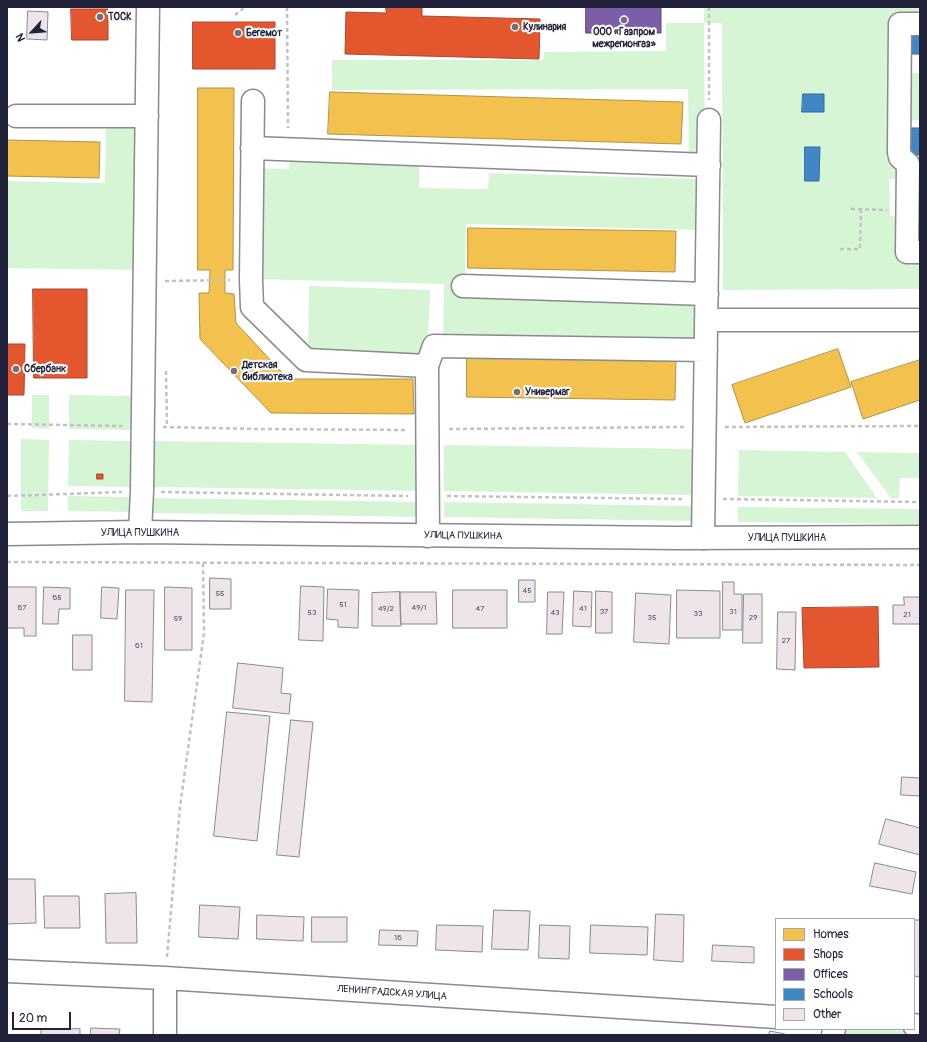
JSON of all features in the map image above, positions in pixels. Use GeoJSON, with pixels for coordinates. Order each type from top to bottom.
{"type":"FeatureCollection","features":[{"type":"Feature","properties":{"kind":"street"},"geometry":{"type":"LineString","coordinates":[[140,532],[142,491],[148,7]]}},
{"type":"Feature","properties":{"kind":"street"},"geometry":{"type":"LineString","coordinates":[[920,24],[900,24],[899,152],[900,157],[908,164],[907,252],[920,252]]}},
{"type":"Feature","properties":{"kind":"street"},"geometry":{"type":"LineString","coordinates":[[253,101],[252,307],[306,360],[427,366]]}},
{"type":"Feature","properties":{"kind":"street"},"geometry":{"type":"LineString","coordinates":[[16,116],[147,116]]}},
{"type":"Feature","properties":{"kind":"street"},"geometry":{"type":"LineString","coordinates":[[703,538],[709,120]]}},
{"type":"Feature","properties":{"kind":"street"},"geometry":{"type":"LineString","coordinates":[[252,148],[709,165]]}},
{"type":"Feature","properties":{"kind":"street"},"geometry":{"type":"LineString","coordinates":[[463,286],[706,294]]}},
{"type":"Feature","properties":{"kind":"street"},"geometry":{"type":"LineString","coordinates":[[706,320],[920,320]]}},
{"type":"Feature","properties":{"kind":"street"},"geometry":{"type":"LineString","coordinates":[[428,536],[427,366],[434,346],[706,350]]}},
{"type":"Feature","properties":{"kind":"street","name":"УЛИЦА ПУШКИНА"},"geometry":{"type":"LineString","coordinates":[[7,534],[140,532],[703,538],[920,537]]}},
{"type":"Feature","properties":{"kind":"street","name":"ЛЕНИНГРАДСКАЯ УЛИЦА"},"geometry":{"type":"LineString","coordinates":[[7,971],[165,978],[775,1017]]}},
{"type":"Feature","properties":{"kind":"street"},"geometry":{"type":"LineString","coordinates":[[165,978],[165,1035]]}},
{"type":"Feature","properties":{"kind":"path"},"geometry":{"type":"LineString","coordinates":[[235,16],[245,7]]}},
{"type":"Feature","properties":{"kind":"path"},"geometry":{"type":"LineString","coordinates":[[287,7],[288,149]]}},
{"type":"Feature","properties":{"kind":"path"},"geometry":{"type":"LineString","coordinates":[[709,7],[709,120]]}},
{"type":"Feature","properties":{"kind":"path"},"geometry":{"type":"LineString","coordinates":[[851,209],[907,211]]}},
{"type":"Feature","properties":{"kind":"path"},"geometry":{"type":"LineString","coordinates":[[840,249],[860,249],[861,209]]}},
{"type":"Feature","properties":{"kind":"path"},"geometry":{"type":"LineString","coordinates":[[164,281],[251,279]]}},
{"type":"Feature","properties":{"kind":"path"},"geometry":{"type":"LineString","coordinates":[[7,424],[260,429],[427,430],[920,426]]}},
{"type":"Feature","properties":{"kind":"path"},"geometry":{"type":"LineString","coordinates":[[7,496],[142,491],[920,502]]}},
{"type":"Feature","properties":{"kind":"path"},"geometry":{"type":"LineString","coordinates":[[7,562],[920,565]]}},
{"type":"Feature","properties":{"kind":"path"},"geometry":{"type":"LineString","coordinates":[[165,978],[180,807],[204,633],[203,562]]}},
{"type":"Feature","properties":{"kind":"green space"},"geometry":{"type":"Polygon","coordinates":[[[704,7],[920,7],[920,19],[890,19],[890,162],[903,162],[903,179],[889,179],[890,216],[899,216],[920,258],[920,289],[723,290],[722,23],[704,23],[704,7]],[[803,94],[802,112],[824,112],[824,94],[803,94]],[[805,147],[805,181],[819,181],[819,147],[805,147]]]}},
{"type":"Feature","properties":{"kind":"green space"},"geometry":{"type":"Polygon","coordinates":[[[666,23],[704,23],[705,165],[689,165],[688,89],[332,90],[332,60],[543,60],[544,52],[666,51],[666,23]]]}},
{"type":"Feature","properties":{"kind":"green space"},"geometry":{"type":"Polygon","coordinates":[[[907,73],[920,73],[920,120],[907,120],[907,73]]]}},
{"type":"Feature","properties":{"kind":"green space"},"geometry":{"type":"Polygon","coordinates":[[[106,120],[139,121],[137,270],[7,268],[7,181],[105,183],[106,120]]]}},
{"type":"Feature","properties":{"kind":"green space"},"geometry":{"type":"Polygon","coordinates":[[[290,162],[419,165],[419,188],[488,189],[489,173],[700,179],[699,230],[466,224],[465,284],[706,290],[705,323],[685,346],[443,340],[444,284],[254,279],[257,168],[289,169],[290,162]]]}},
{"type":"Feature","properties":{"kind":"green space"},"geometry":{"type":"Polygon","coordinates":[[[309,286],[430,290],[428,341],[415,358],[308,355],[309,286]]]}},
{"type":"Feature","properties":{"kind":"green space"},"geometry":{"type":"Polygon","coordinates":[[[32,395],[49,395],[49,429],[32,428],[32,395]]]}},
{"type":"Feature","properties":{"kind":"green space"},"geometry":{"type":"Polygon","coordinates":[[[69,395],[137,396],[136,430],[69,429],[69,395]]]}},
{"type":"Feature","properties":{"kind":"green space"},"geometry":{"type":"Polygon","coordinates":[[[21,439],[49,440],[48,511],[21,511],[21,439]]]}},
{"type":"Feature","properties":{"kind":"green space"},"geometry":{"type":"Polygon","coordinates":[[[69,440],[136,441],[136,487],[68,486],[69,440]]]}},
{"type":"Feature","properties":{"kind":"green space"},"geometry":{"type":"Polygon","coordinates":[[[154,441],[425,445],[424,491],[153,487],[154,441]]]}},
{"type":"Feature","properties":{"kind":"green space"},"geometry":{"type":"Polygon","coordinates":[[[444,445],[694,449],[693,495],[444,491],[444,445]]]}},
{"type":"Feature","properties":{"kind":"green space"},"geometry":{"type":"Polygon","coordinates":[[[739,450],[845,452],[877,498],[738,496],[739,450]]]}},
{"type":"Feature","properties":{"kind":"green space"},"geometry":{"type":"Polygon","coordinates":[[[857,452],[920,453],[920,478],[900,478],[899,498],[891,498],[857,452]]]}},
{"type":"Feature","properties":{"kind":"green space"},"geometry":{"type":"Polygon","coordinates":[[[68,496],[136,497],[135,512],[68,511],[68,496]]]}},
{"type":"Feature","properties":{"kind":"green space"},"geometry":{"type":"Polygon","coordinates":[[[153,498],[424,502],[424,517],[153,513],[153,498]]]}},
{"type":"Feature","properties":{"kind":"green space"},"geometry":{"type":"Polygon","coordinates":[[[444,502],[693,506],[693,521],[444,517],[444,502]]]}},
{"type":"Feature","properties":{"kind":"green space"},"geometry":{"type":"Polygon","coordinates":[[[738,507],[920,509],[920,524],[738,522],[738,507]]]}},
{"type":"Feature","properties":{"kind":"green space"},"geometry":{"type":"Polygon","coordinates":[[[839,1030],[893,1030],[920,1032],[910,1035],[835,1035],[839,1030]]]}},
{"type":"Feature","properties":{"kind":"building: Homes"},"geometry":{"type":"Polygon","coordinates":[[[198,88],[234,88],[233,270],[225,270],[225,293],[234,294],[236,323],[288,379],[413,379],[414,414],[271,413],[200,339],[199,293],[209,293],[210,270],[198,270],[198,88]]]}},
{"type":"Feature","properties":{"kind":"building: Homes"},"geometry":{"type":"Polygon","coordinates":[[[330,92],[683,102],[681,144],[328,134],[330,92]]]}},
{"type":"Feature","properties":{"kind":"building: Homes"},"geometry":{"type":"Polygon","coordinates":[[[7,140],[100,142],[99,178],[7,176],[7,140]]]}},
{"type":"Feature","properties":{"kind":"building: Homes"},"geometry":{"type":"Polygon","coordinates":[[[468,228],[676,231],[675,272],[468,268],[468,228]]]}},
{"type":"Feature","properties":{"kind":"building: Homes"},"geometry":{"type":"Polygon","coordinates":[[[838,349],[851,387],[745,423],[732,385],[838,349]]]}},
{"type":"Feature","properties":{"kind":"building: Homes"},"geometry":{"type":"Polygon","coordinates":[[[467,357],[676,360],[675,400],[467,397],[467,357]]]}},
{"type":"Feature","properties":{"kind":"building: Homes"},"geometry":{"type":"Polygon","coordinates":[[[920,360],[920,400],[863,419],[851,382],[920,360]]]}},
{"type":"Feature","properties":{"kind":"building: Shops"},"geometry":{"type":"Polygon","coordinates":[[[386,7],[422,7],[422,16],[540,19],[539,59],[345,54],[346,12],[386,13],[386,7]]]}},
{"type":"Feature","properties":{"kind":"building: Shops"},"geometry":{"type":"Polygon","coordinates":[[[71,9],[108,9],[108,40],[72,40],[71,9]]]}},
{"type":"Feature","properties":{"kind":"building: Shops"},"geometry":{"type":"Polygon","coordinates":[[[193,22],[275,22],[275,69],[193,69],[193,22]]]}},
{"type":"Feature","properties":{"kind":"building: Shops"},"geometry":{"type":"Polygon","coordinates":[[[33,289],[87,289],[87,378],[34,378],[33,289]]]}},
{"type":"Feature","properties":{"kind":"building: Shops","name":"Сбербанк"},"geometry":{"type":"Polygon","coordinates":[[[7,344],[25,344],[24,395],[7,395],[7,344]]]}},
{"type":"Feature","properties":{"kind":"building: Shops"},"geometry":{"type":"Polygon","coordinates":[[[97,474],[103,474],[103,479],[97,479],[97,474]]]}},
{"type":"Feature","properties":{"kind":"building: Shops"},"geometry":{"type":"Polygon","coordinates":[[[878,607],[879,667],[804,668],[802,608],[878,607]]]}},
{"type":"Feature","properties":{"kind":"building: Offices","name":"ООО «Газпром межрегионгаз»"},"geometry":{"type":"Polygon","coordinates":[[[586,7],[661,7],[661,33],[586,33],[586,7]]]}},
{"type":"Feature","properties":{"kind":"building: Schools"},"geometry":{"type":"Polygon","coordinates":[[[912,27],[920,27],[920,54],[911,54],[912,27]]]}},
{"type":"Feature","properties":{"kind":"building: Schools"},"geometry":{"type":"Polygon","coordinates":[[[803,94],[824,94],[824,112],[802,112],[803,94]]]}},
{"type":"Feature","properties":{"kind":"building: Schools"},"geometry":{"type":"Polygon","coordinates":[[[905,128],[920,128],[920,155],[905,155],[905,128]]]}},
{"type":"Feature","properties":{"kind":"building: Schools"},"geometry":{"type":"Polygon","coordinates":[[[805,147],[820,147],[819,181],[805,181],[805,147]]]}},
{"type":"Feature","properties":{"kind":"building: Schools"},"geometry":{"type":"Polygon","coordinates":[[[913,221],[920,221],[920,248],[913,221]]]}},
{"type":"Feature","properties":{"kind":"building: Other"},"geometry":{"type":"Polygon","coordinates":[[[28,11],[48,12],[47,40],[27,39],[28,11]]]}},
{"type":"Feature","properties":{"kind":"building: Other"},"geometry":{"type":"Polygon","coordinates":[[[210,578],[231,579],[231,609],[210,609],[210,578]]]}},
{"type":"Feature","properties":{"kind":"building: Other"},"geometry":{"type":"Polygon","coordinates":[[[519,580],[535,580],[535,602],[519,602],[519,580]]]}},
{"type":"Feature","properties":{"kind":"building: Other"},"geometry":{"type":"Polygon","coordinates":[[[723,582],[734,582],[734,594],[742,594],[742,630],[723,630],[723,582]]]}},
{"type":"Feature","properties":{"kind":"building: Other"},"geometry":{"type":"Polygon","coordinates":[[[301,586],[324,587],[323,641],[299,640],[301,586]]]}},
{"type":"Feature","properties":{"kind":"building: Other"},"geometry":{"type":"Polygon","coordinates":[[[7,587],[36,587],[36,636],[24,636],[24,628],[7,628],[7,587]]]}},
{"type":"Feature","properties":{"kind":"building: Other"},"geometry":{"type":"Polygon","coordinates":[[[44,587],[70,588],[70,609],[59,609],[58,624],[43,624],[44,587]]]}},
{"type":"Feature","properties":{"kind":"building: Other"},"geometry":{"type":"Polygon","coordinates":[[[102,587],[119,588],[117,619],[101,618],[102,587]]]}},
{"type":"Feature","properties":{"kind":"building: Other"},"geometry":{"type":"Polygon","coordinates":[[[165,587],[192,588],[192,650],[165,650],[165,587]]]}},
{"type":"Feature","properties":{"kind":"building: Other"},"geometry":{"type":"Polygon","coordinates":[[[328,589],[359,590],[358,628],[338,627],[338,620],[327,619],[328,589]]]}},
{"type":"Feature","properties":{"kind":"building: Other"},"geometry":{"type":"Polygon","coordinates":[[[126,590],[154,590],[152,702],[125,701],[126,590]]]}},
{"type":"Feature","properties":{"kind":"building: Other"},"geometry":{"type":"Polygon","coordinates":[[[453,590],[507,590],[507,628],[453,628],[453,590]]]}},
{"type":"Feature","properties":{"kind":"building: Other"},"geometry":{"type":"Polygon","coordinates":[[[677,590],[720,591],[720,638],[677,638],[677,590]]]}},
{"type":"Feature","properties":{"kind":"building: Other"},"geometry":{"type":"Polygon","coordinates":[[[574,591],[592,592],[591,627],[573,626],[574,591]]]}},
{"type":"Feature","properties":{"kind":"building: Other"},"geometry":{"type":"Polygon","coordinates":[[[596,591],[612,592],[612,633],[596,633],[596,591]]]}},
{"type":"Feature","properties":{"kind":"building: Other"},"geometry":{"type":"Polygon","coordinates":[[[400,592],[436,592],[437,624],[401,624],[400,592]]]}},
{"type":"Feature","properties":{"kind":"building: Other"},"geometry":{"type":"Polygon","coordinates":[[[400,592],[401,626],[372,626],[372,593],[400,592]]]}},
{"type":"Feature","properties":{"kind":"building: Other"},"geometry":{"type":"Polygon","coordinates":[[[548,592],[564,592],[562,634],[547,634],[548,592]]]}},
{"type":"Feature","properties":{"kind":"building: Other"},"geometry":{"type":"Polygon","coordinates":[[[636,593],[671,595],[669,644],[634,642],[636,593]]]}},
{"type":"Feature","properties":{"kind":"building: Other"},"geometry":{"type":"Polygon","coordinates":[[[744,594],[762,594],[762,643],[743,643],[744,594]]]}},
{"type":"Feature","properties":{"kind":"building: Other"},"geometry":{"type":"Polygon","coordinates":[[[904,597],[920,597],[920,624],[893,624],[893,605],[904,605],[904,597]]]}},
{"type":"Feature","properties":{"kind":"building: Other"},"geometry":{"type":"Polygon","coordinates":[[[778,612],[796,612],[795,670],[777,669],[778,612]]]}},
{"type":"Feature","properties":{"kind":"building: Other"},"geometry":{"type":"Polygon","coordinates":[[[73,635],[92,635],[92,670],[73,670],[73,635]]]}},
{"type":"Feature","properties":{"kind":"building: Other"},"geometry":{"type":"Polygon","coordinates":[[[238,663],[283,668],[281,693],[291,694],[289,714],[233,708],[238,663]]]}},
{"type":"Feature","properties":{"kind":"building: Other"},"geometry":{"type":"Polygon","coordinates":[[[227,712],[270,716],[257,841],[214,836],[227,712]]]}},
{"type":"Feature","properties":{"kind":"building: Other"},"geometry":{"type":"Polygon","coordinates":[[[291,720],[313,722],[299,857],[277,855],[291,720]]]}},
{"type":"Feature","properties":{"kind":"building: Other"},"geometry":{"type":"Polygon","coordinates":[[[902,777],[920,778],[920,796],[901,795],[902,777]]]}},
{"type":"Feature","properties":{"kind":"building: Other"},"geometry":{"type":"Polygon","coordinates":[[[886,819],[920,828],[920,855],[879,844],[886,819]]]}},
{"type":"Feature","properties":{"kind":"building: Other"},"geometry":{"type":"Polygon","coordinates":[[[875,863],[916,872],[912,894],[870,886],[875,863]]]}},
{"type":"Feature","properties":{"kind":"building: Other"},"geometry":{"type":"Polygon","coordinates":[[[7,879],[35,879],[36,923],[7,924],[7,879]]]}},
{"type":"Feature","properties":{"kind":"building: Other"},"geometry":{"type":"Polygon","coordinates":[[[136,893],[137,943],[106,943],[105,894],[136,893]]]}},
{"type":"Feature","properties":{"kind":"building: Other"},"geometry":{"type":"Polygon","coordinates":[[[44,896],[79,896],[80,928],[45,928],[44,896]]]}},
{"type":"Feature","properties":{"kind":"building: Other"},"geometry":{"type":"Polygon","coordinates":[[[200,905],[240,907],[238,939],[199,937],[200,905]]]}},
{"type":"Feature","properties":{"kind":"building: Other"},"geometry":{"type":"Polygon","coordinates":[[[494,910],[530,911],[528,950],[492,949],[494,910]]]}},
{"type":"Feature","properties":{"kind":"building: Other"},"geometry":{"type":"Polygon","coordinates":[[[656,914],[684,915],[683,962],[654,960],[656,914]]]}},
{"type":"Feature","properties":{"kind":"building: Other"},"geometry":{"type":"Polygon","coordinates":[[[257,915],[304,917],[303,941],[257,939],[257,915]]]}},
{"type":"Feature","properties":{"kind":"building: Other"},"geometry":{"type":"Polygon","coordinates":[[[312,917],[347,917],[347,942],[312,942],[312,917]]]}},
{"type":"Feature","properties":{"kind":"building: Other"},"geometry":{"type":"Polygon","coordinates":[[[915,920],[920,920],[920,977],[915,976],[915,920]]]}},
{"type":"Feature","properties":{"kind":"building: Other"},"geometry":{"type":"Polygon","coordinates":[[[437,925],[483,926],[482,952],[436,950],[437,925]]]}},
{"type":"Feature","properties":{"kind":"building: Other"},"geometry":{"type":"Polygon","coordinates":[[[540,925],[570,926],[569,959],[539,958],[540,925]]]}},
{"type":"Feature","properties":{"kind":"building: Other"},"geometry":{"type":"Polygon","coordinates":[[[591,925],[648,927],[647,955],[590,953],[591,925]]]}},
{"type":"Feature","properties":{"kind":"building: Other"},"geometry":{"type":"Polygon","coordinates":[[[380,930],[418,931],[417,946],[379,945],[380,930]]]}},
{"type":"Feature","properties":{"kind":"building: Other"},"geometry":{"type":"Polygon","coordinates":[[[713,945],[754,947],[754,963],[712,961],[713,945]]]}},
{"type":"Feature","properties":{"kind":"building: Other"},"geometry":{"type":"Polygon","coordinates":[[[91,1028],[120,1029],[119,1035],[91,1035],[91,1028]]]}},
{"type":"Feature","properties":{"kind":"building: Other"},"geometry":{"type":"Polygon","coordinates":[[[80,1029],[80,1035],[41,1035],[41,1030],[80,1029]]]}},
{"type":"Feature","properties":{"kind":"building: Other"},"geometry":{"type":"Polygon","coordinates":[[[770,1031],[785,1034],[785,1035],[769,1035],[770,1031]]]}},
{"type":"Feature","properties":{"kind":"place","name":"ТОСК"},"geometry":{"type":"Point","coordinates":[100,17]}},
{"type":"Feature","properties":{"kind":"place","name":"ООО «Газпром межрегионгаз»"},"geometry":{"type":"Point","coordinates":[624,20]}},
{"type":"Feature","properties":{"kind":"place","name":"Кулинария"},"geometry":{"type":"Point","coordinates":[515,27]}},
{"type":"Feature","properties":{"kind":"place","name":"Бегемот"},"geometry":{"type":"Point","coordinates":[238,33]}},
{"type":"Feature","properties":{"kind":"place","name":"Сбербанк"},"geometry":{"type":"Point","coordinates":[16,369]}},
{"type":"Feature","properties":{"kind":"place","name":"Детская библиотека"},"geometry":{"type":"Point","coordinates":[234,371]}},
{"type":"Feature","properties":{"kind":"place","name":"Универмаг"},"geometry":{"type":"Point","coordinates":[517,392]}}]}
